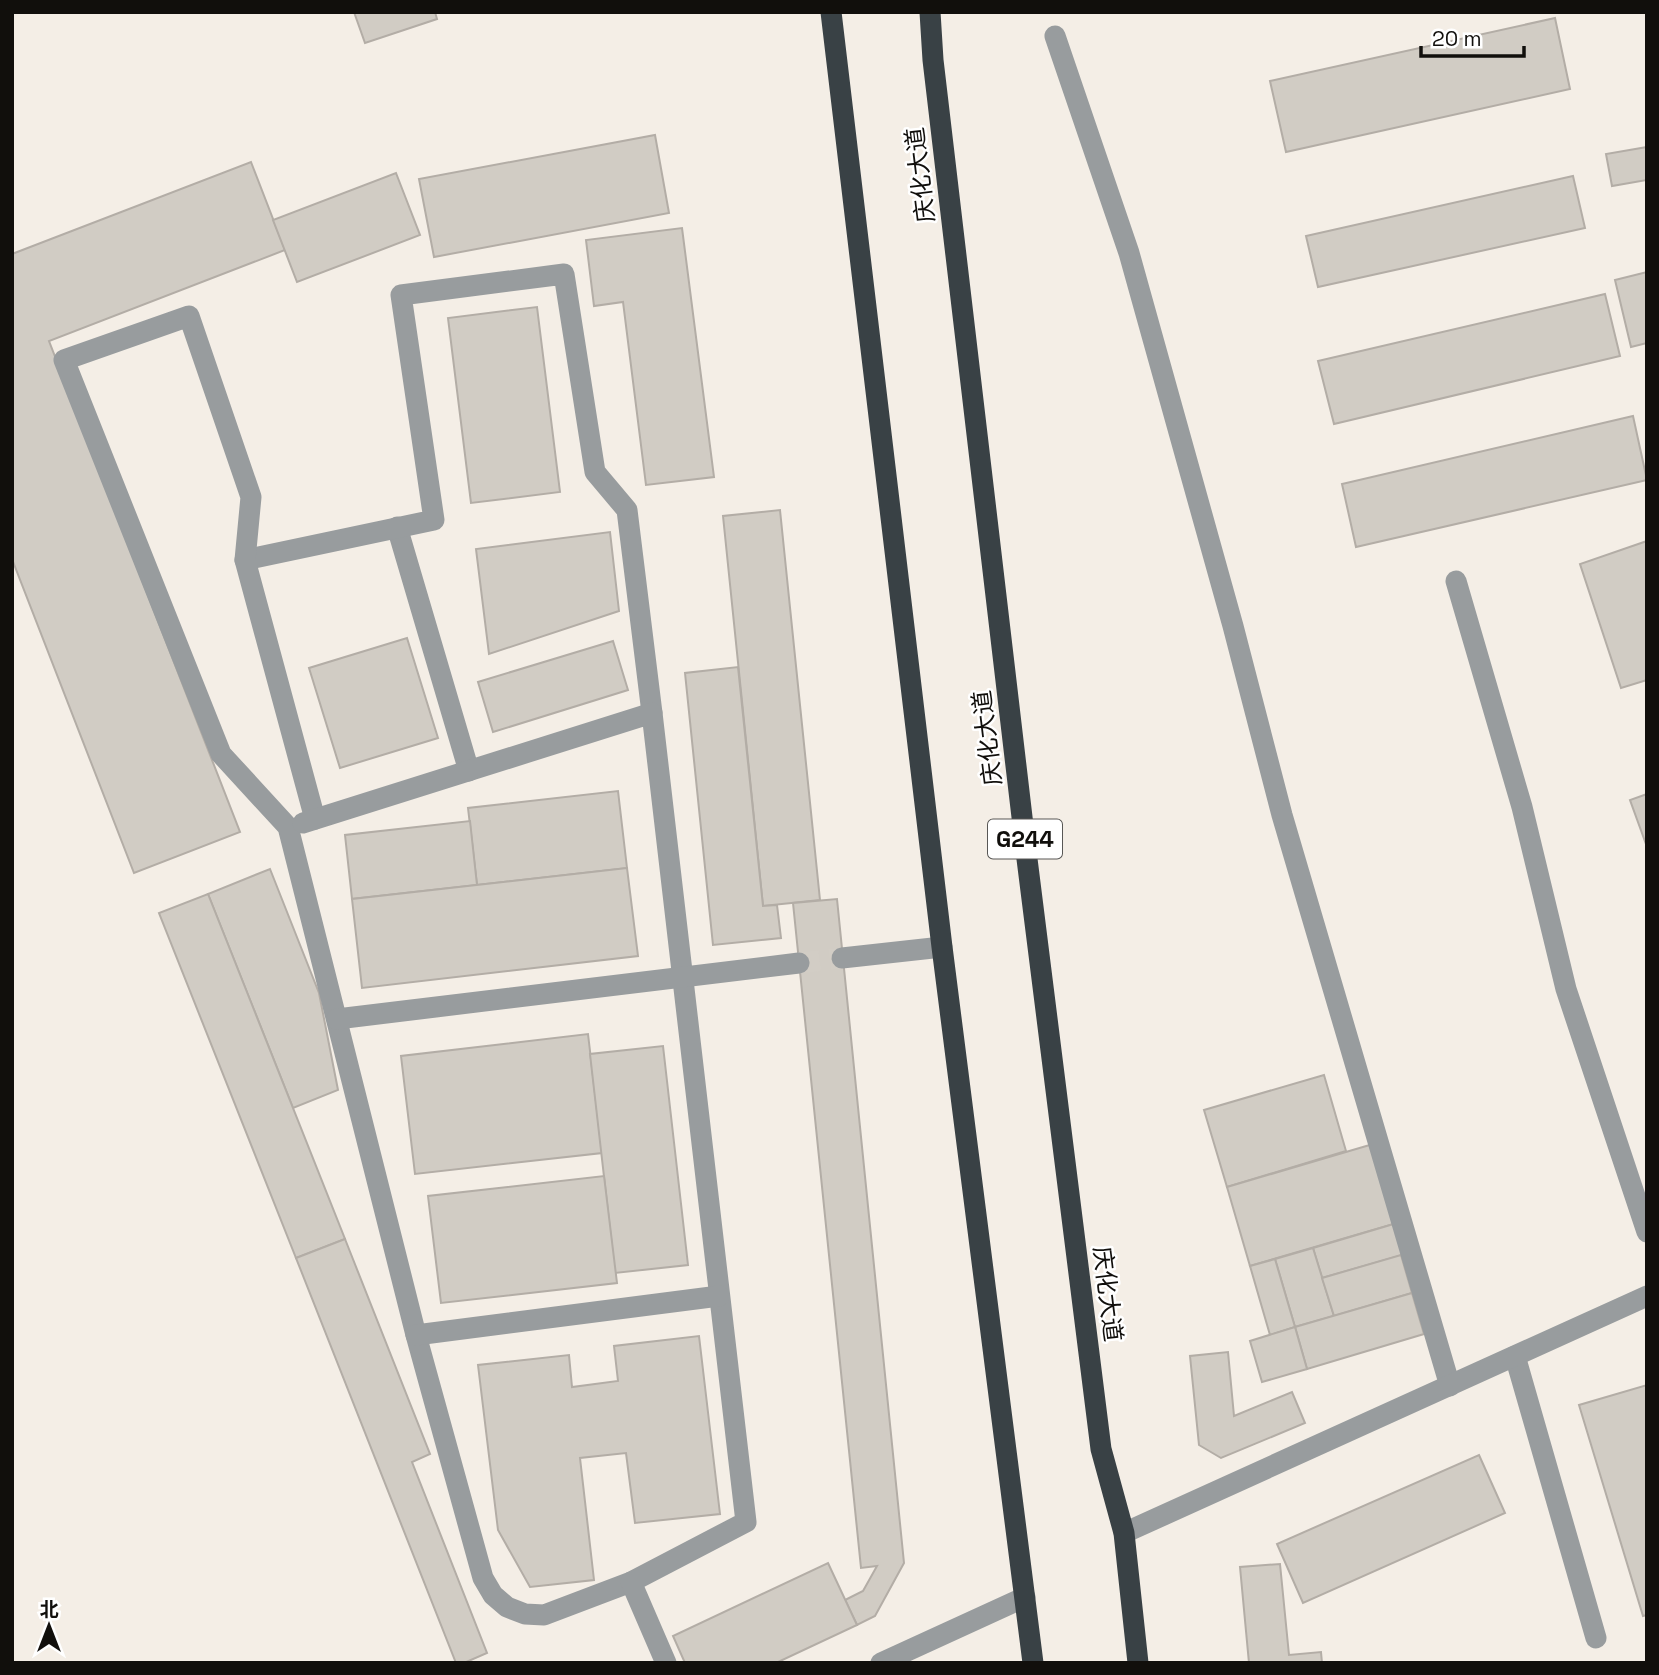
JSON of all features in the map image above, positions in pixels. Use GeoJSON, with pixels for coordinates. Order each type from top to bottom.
{"type":"FeatureCollection","features":[{"type":"Feature","properties":{"kind":"highway"},"geometry":{"type":"LineString","coordinates":[[831,12],[942,947],[1033,1663]]}},
{"type":"Feature","properties":{"kind":"highway","name":"庆化大道"},"geometry":{"type":"LineString","coordinates":[[930,12],[936,88],[1099,1435],[1124,1533],[1139,1663]]}},
{"type":"Feature","properties":{"kind":"street"},"geometry":{"type":"LineString","coordinates":[[1055,36],[1129,253],[1233,626],[1282,814],[1450,1386]]}},
{"type":"Feature","properties":{"kind":"street"},"geometry":{"type":"LineString","coordinates":[[245,559],[434,520],[401,295],[564,275],[595,472],[627,510],[746,1522],[631,1582],[544,1615],[525,1614],[508,1607],[493,1595],[484,1578],[416,1335],[288,827],[221,754],[64,360],[190,316],[251,497],[245,559],[315,819]]}},
{"type":"Feature","properties":{"kind":"street"},"geometry":{"type":"LineString","coordinates":[[397,527],[469,771]]}},
{"type":"Feature","properties":{"kind":"street"},"geometry":{"type":"LineString","coordinates":[[1456,581],[1522,807],[1566,989],[1647,1232]]}},
{"type":"Feature","properties":{"kind":"street"},"geometry":{"type":"LineString","coordinates":[[288,827],[652,713]]}},
{"type":"Feature","properties":{"kind":"street"},"geometry":{"type":"LineString","coordinates":[[842,958],[942,947]]}},
{"type":"Feature","properties":{"kind":"street"},"geometry":{"type":"LineString","coordinates":[[337,1019],[799,963]]}},
{"type":"Feature","properties":{"kind":"street"},"geometry":{"type":"LineString","coordinates":[[416,1335],[719,1296]]}},
{"type":"Feature","properties":{"kind":"street"},"geometry":{"type":"LineString","coordinates":[[1124,1533],[1647,1296]]}},
{"type":"Feature","properties":{"kind":"street"},"geometry":{"type":"LineString","coordinates":[[1515,1356],[1596,1638]]}},
{"type":"Feature","properties":{"kind":"street"},"geometry":{"type":"LineString","coordinates":[[631,1582],[666,1663]]}},
{"type":"Feature","properties":{"kind":"street"},"geometry":{"type":"LineString","coordinates":[[881,1663],[1025,1597]]}},
{"type":"Feature","properties":{"kind":"building"},"geometry":{"type":"Polygon","coordinates":[[[354,12],[435,12],[437,19],[365,43],[354,12]]]}},
{"type":"Feature","properties":{"kind":"building"},"geometry":{"type":"Polygon","coordinates":[[[1555,18],[1570,89],[1286,152],[1270,81],[1555,18]]]}},
{"type":"Feature","properties":{"kind":"building"},"geometry":{"type":"Polygon","coordinates":[[[655,135],[669,213],[434,257],[419,179],[655,135]]]}},
{"type":"Feature","properties":{"kind":"building"},"geometry":{"type":"Polygon","coordinates":[[[1647,147],[1647,180],[1612,186],[1606,154],[1647,147]]]}},
{"type":"Feature","properties":{"kind":"building"},"geometry":{"type":"Polygon","coordinates":[[[251,162],[285,250],[49,341],[240,832],[134,873],[12,559],[12,254],[251,162]]]}},
{"type":"Feature","properties":{"kind":"building"},"geometry":{"type":"Polygon","coordinates":[[[396,173],[420,235],[297,282],[273,220],[396,173]]]}},
{"type":"Feature","properties":{"kind":"building"},"geometry":{"type":"Polygon","coordinates":[[[1573,176],[1585,228],[1318,287],[1306,236],[1573,176]]]}},
{"type":"Feature","properties":{"kind":"building"},"geometry":{"type":"Polygon","coordinates":[[[682,228],[714,477],[646,485],[623,302],[594,306],[586,240],[682,228]]]}},
{"type":"Feature","properties":{"kind":"building"},"geometry":{"type":"Polygon","coordinates":[[[1647,272],[1647,343],[1631,347],[1615,280],[1647,272]]]}},
{"type":"Feature","properties":{"kind":"building"},"geometry":{"type":"Polygon","coordinates":[[[1605,294],[1620,356],[1334,424],[1318,361],[1605,294]]]}},
{"type":"Feature","properties":{"kind":"building"},"geometry":{"type":"Polygon","coordinates":[[[537,307],[560,492],[471,503],[448,318],[537,307]]]}},
{"type":"Feature","properties":{"kind":"building"},"geometry":{"type":"Polygon","coordinates":[[[1633,416],[1647,480],[1356,547],[1342,484],[1633,416]]]}},
{"type":"Feature","properties":{"kind":"building"},"geometry":{"type":"Polygon","coordinates":[[[780,510],[820,900],[763,906],[723,516],[780,510]]]}},
{"type":"Feature","properties":{"kind":"building"},"geometry":{"type":"Polygon","coordinates":[[[610,532],[619,611],[489,654],[476,549],[610,532]]]}},
{"type":"Feature","properties":{"kind":"building"},"geometry":{"type":"Polygon","coordinates":[[[1647,541],[1647,680],[1621,688],[1580,564],[1647,541]]]}},
{"type":"Feature","properties":{"kind":"building"},"geometry":{"type":"Polygon","coordinates":[[[407,638],[438,738],[340,768],[309,668],[407,638]]]}},
{"type":"Feature","properties":{"kind":"building"},"geometry":{"type":"Polygon","coordinates":[[[613,641],[628,690],[493,732],[478,682],[613,641]]]}},
{"type":"Feature","properties":{"kind":"building"},"geometry":{"type":"Polygon","coordinates":[[[738,667],[763,906],[777,905],[781,938],[713,945],[685,673],[738,667]]]}},
{"type":"Feature","properties":{"kind":"building"},"geometry":{"type":"Polygon","coordinates":[[[618,791],[627,868],[477,885],[468,808],[618,791]]]}},
{"type":"Feature","properties":{"kind":"building"},"geometry":{"type":"Polygon","coordinates":[[[1647,794],[1647,847],[1630,800],[1647,794]]]}},
{"type":"Feature","properties":{"kind":"building"},"geometry":{"type":"Polygon","coordinates":[[[470,821],[477,885],[352,899],[345,835],[470,821]]]}},
{"type":"Feature","properties":{"kind":"building"},"geometry":{"type":"Polygon","coordinates":[[[627,868],[638,956],[362,988],[352,899],[627,868]]]}},
{"type":"Feature","properties":{"kind":"building"},"geometry":{"type":"Polygon","coordinates":[[[270,869],[319,993],[338,1090],[293,1108],[208,894],[270,869]]]}},
{"type":"Feature","properties":{"kind":"building"},"geometry":{"type":"Polygon","coordinates":[[[208,894],[345,1239],[296,1258],[159,913],[208,894]]]}},
{"type":"Feature","properties":{"kind":"building"},"geometry":{"type":"Polygon","coordinates":[[[837,899],[904,1563],[875,1616],[857,1625],[845,1600],[863,1591],[877,1566],[861,1568],[793,903],[837,899]]]}},
{"type":"Feature","properties":{"kind":"building"},"geometry":{"type":"Polygon","coordinates":[[[588,1034],[602,1153],[415,1174],[401,1056],[588,1034]]]}},
{"type":"Feature","properties":{"kind":"building"},"geometry":{"type":"Polygon","coordinates":[[[663,1046],[688,1265],[615,1273],[590,1054],[663,1046]]]}},
{"type":"Feature","properties":{"kind":"building"},"geometry":{"type":"Polygon","coordinates":[[[1324,1075],[1346,1151],[1227,1187],[1204,1110],[1324,1075]]]}},
{"type":"Feature","properties":{"kind":"building"},"geometry":{"type":"Polygon","coordinates":[[[1373,1144],[1397,1223],[1250,1266],[1227,1187],[1373,1144]]]}},
{"type":"Feature","properties":{"kind":"building"},"geometry":{"type":"Polygon","coordinates":[[[604,1176],[617,1283],[441,1303],[428,1196],[604,1176]]]}},
{"type":"Feature","properties":{"kind":"building"},"geometry":{"type":"Polygon","coordinates":[[[1397,1223],[1406,1254],[1322,1278],[1313,1248],[1397,1223]]]}},
{"type":"Feature","properties":{"kind":"building"},"geometry":{"type":"Polygon","coordinates":[[[345,1239],[430,1454],[412,1462],[487,1653],[464,1663],[456,1663],[296,1258],[345,1239]]]}},
{"type":"Feature","properties":{"kind":"building"},"geometry":{"type":"Polygon","coordinates":[[[1313,1248],[1334,1316],[1295,1327],[1275,1259],[1313,1248]]]}},
{"type":"Feature","properties":{"kind":"building"},"geometry":{"type":"Polygon","coordinates":[[[1401,1255],[1412,1293],[1334,1316],[1322,1278],[1401,1255]]]}},
{"type":"Feature","properties":{"kind":"building"},"geometry":{"type":"Polygon","coordinates":[[[1275,1259],[1295,1327],[1270,1335],[1250,1266],[1275,1259]]]}},
{"type":"Feature","properties":{"kind":"building"},"geometry":{"type":"Polygon","coordinates":[[[1412,1293],[1424,1334],[1307,1369],[1295,1327],[1412,1293]]]}},
{"type":"Feature","properties":{"kind":"building"},"geometry":{"type":"Polygon","coordinates":[[[1295,1327],[1307,1369],[1262,1382],[1250,1341],[1295,1327]]]}},
{"type":"Feature","properties":{"kind":"building"},"geometry":{"type":"Polygon","coordinates":[[[699,1336],[720,1514],[635,1523],[626,1453],[580,1458],[594,1580],[530,1587],[498,1530],[478,1365],[569,1355],[572,1387],[618,1381],[614,1346],[699,1336]]]}},
{"type":"Feature","properties":{"kind":"building"},"geometry":{"type":"Polygon","coordinates":[[[1228,1352],[1234,1416],[1292,1392],[1305,1423],[1221,1458],[1199,1445],[1190,1356],[1228,1352]]]}},
{"type":"Feature","properties":{"kind":"building"},"geometry":{"type":"Polygon","coordinates":[[[1647,1385],[1647,1615],[1643,1616],[1579,1405],[1647,1385]]]}},
{"type":"Feature","properties":{"kind":"building"},"geometry":{"type":"Polygon","coordinates":[[[1479,1455],[1505,1513],[1303,1603],[1277,1544],[1479,1455]]]}},
{"type":"Feature","properties":{"kind":"building"},"geometry":{"type":"Polygon","coordinates":[[[828,1563],[857,1625],[776,1663],[685,1663],[673,1636],[828,1563]]]}},
{"type":"Feature","properties":{"kind":"building"},"geometry":{"type":"Polygon","coordinates":[[[1280,1564],[1289,1655],[1321,1652],[1322,1663],[1249,1663],[1240,1567],[1280,1564]]]}},
{"type":"Feature","properties":{"kind":"tunnel"},"geometry":{"type":"LineString","coordinates":[[799,963],[842,958]]}}]}
